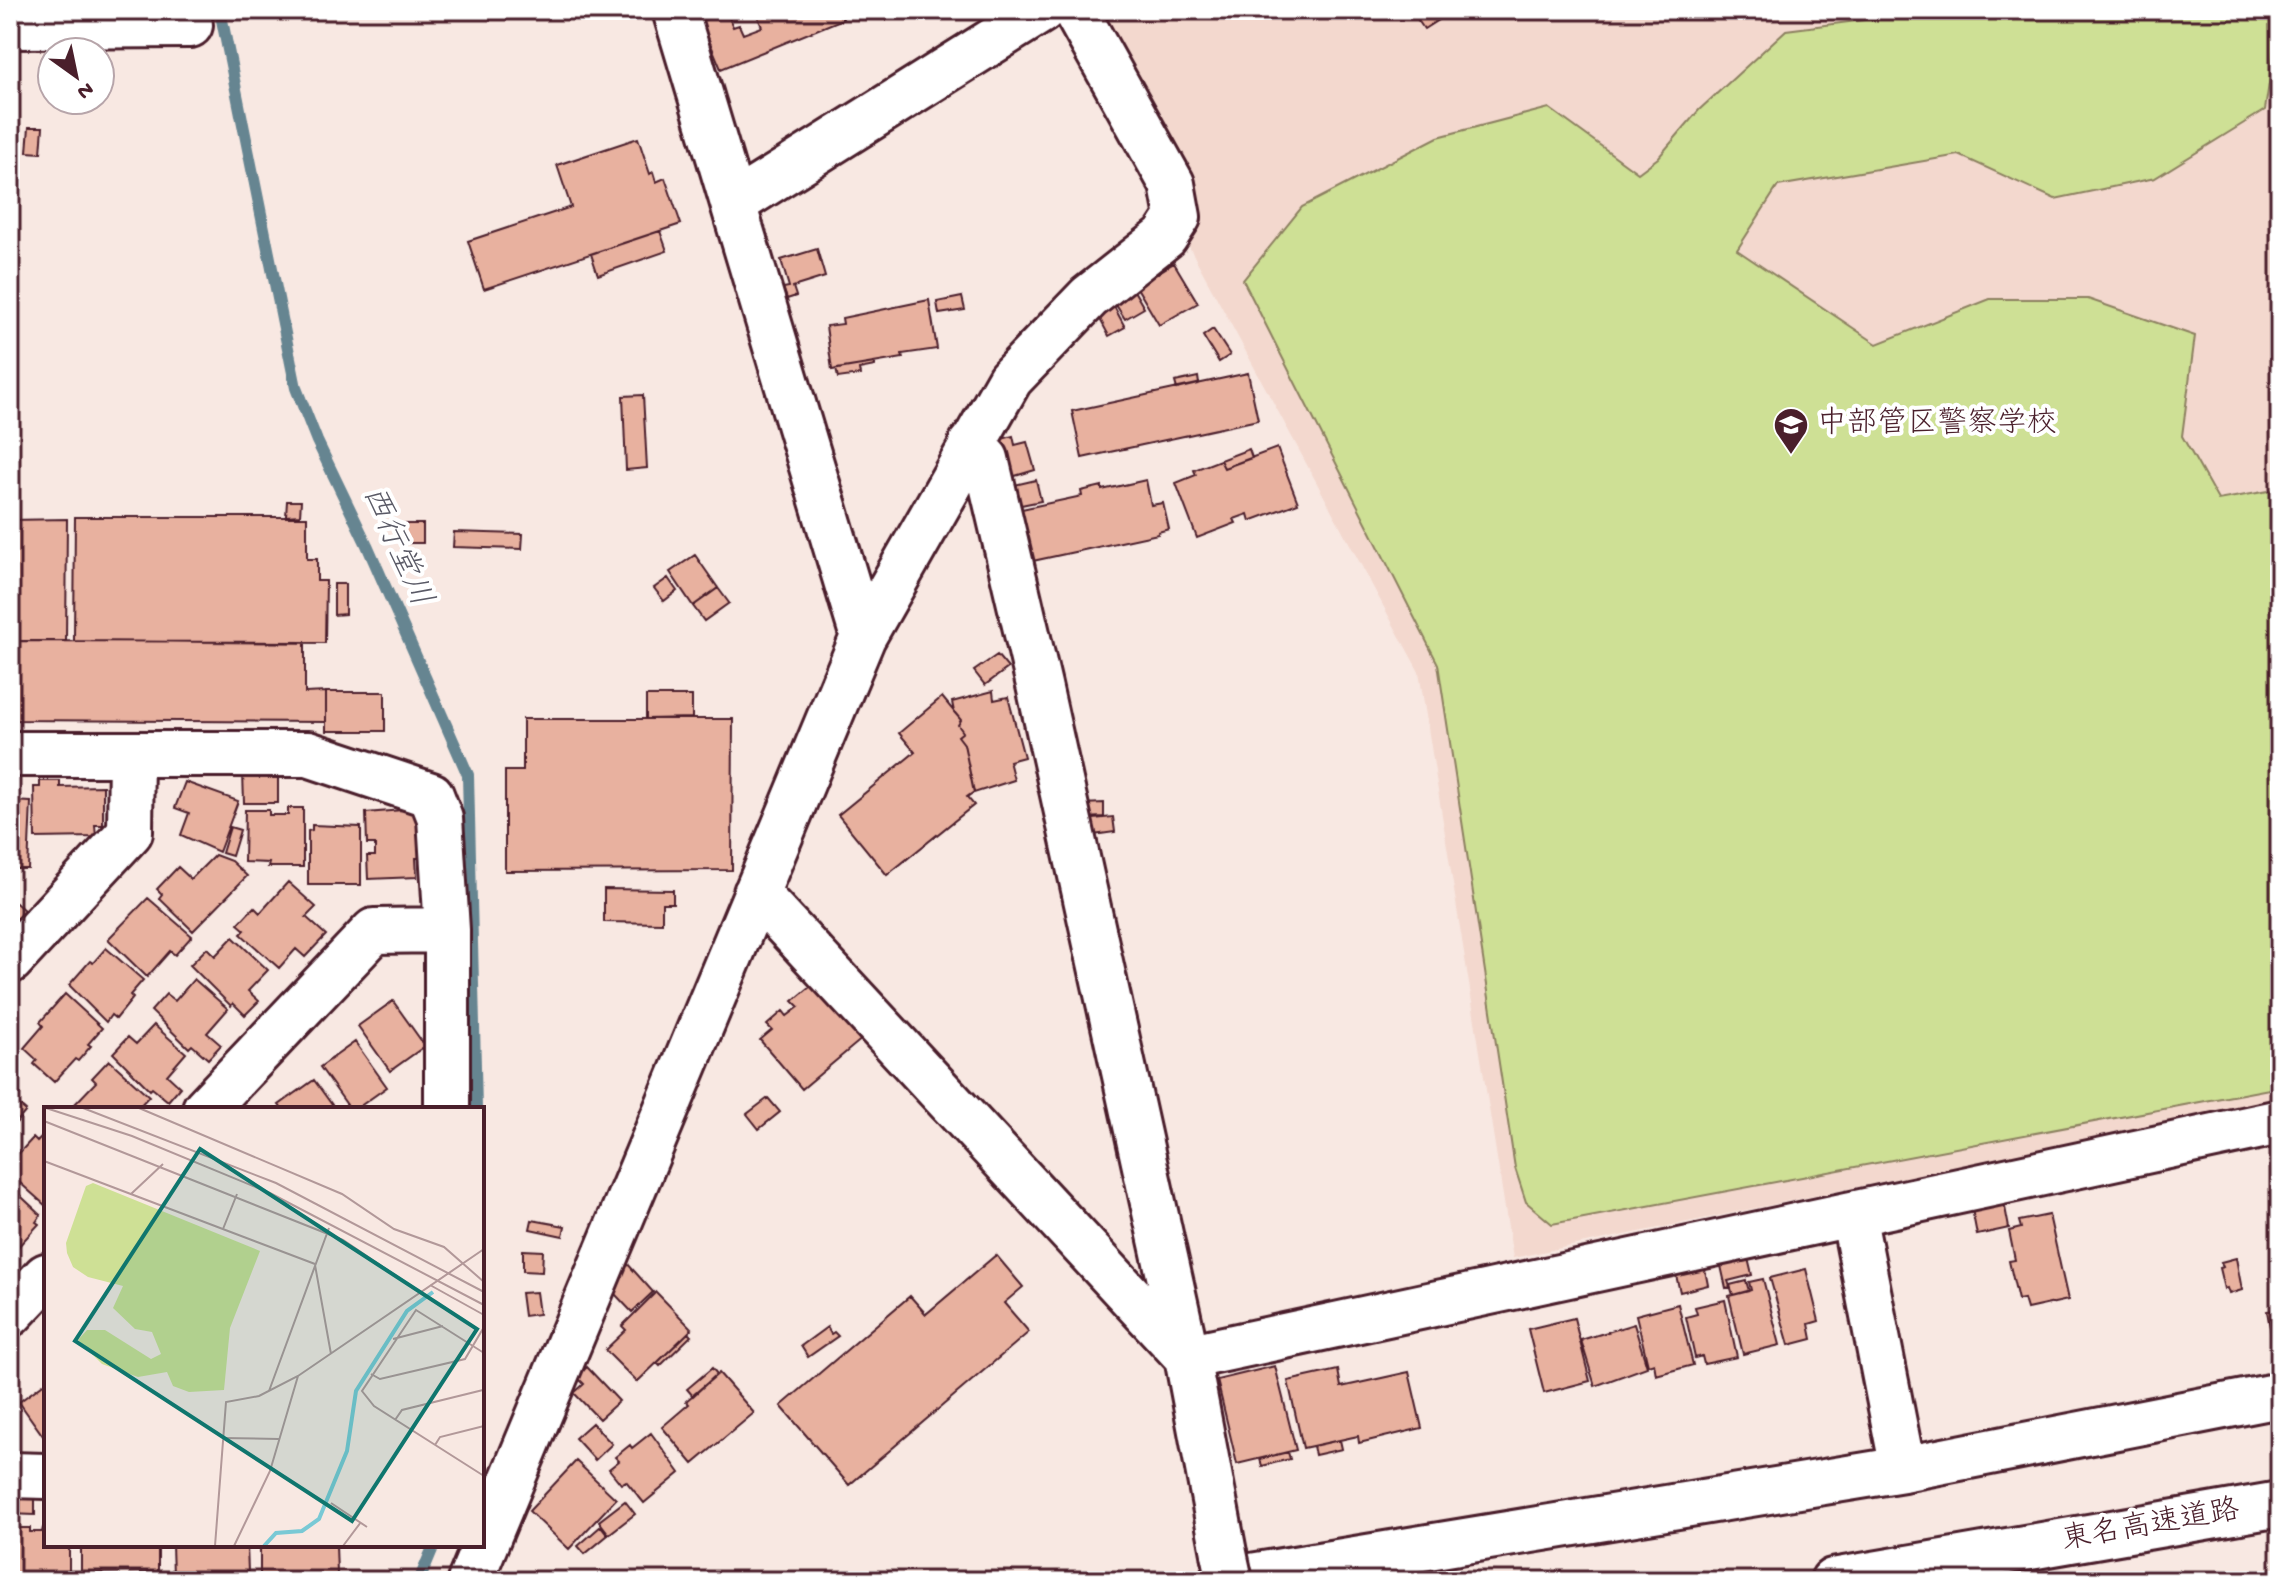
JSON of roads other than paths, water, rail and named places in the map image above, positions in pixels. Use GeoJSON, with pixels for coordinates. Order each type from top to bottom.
{"type":"FeatureCollection","features":[{"type":"Feature","properties":{"kind":"main road"},"geometry":{"type":"LineString","coordinates":[[675,10],[863,637]]}},
{"type":"Feature","properties":{"kind":"main road"},"geometry":{"type":"LineString","coordinates":[[733,204],[1042,10]]}},
{"type":"Feature","properties":{"kind":"main road"},"geometry":{"type":"LineString","coordinates":[[470,1581],[863,637],[1010,379],[1089,297],[1165,237],[1178,217],[1172,184],[1075,10]]}},
{"type":"Feature","properties":{"kind":"main road"},"geometry":{"type":"LineString","coordinates":[[10,26],[190,25]]}},
{"type":"Feature","properties":{"kind":"main road"},"geometry":{"type":"LineString","coordinates":[[971,444],[986,459],[990,474],[1187,1357],[1225,1572],[1903,1469],[2280,1395]]}},
{"type":"Feature","properties":{"kind":"main road"},"geometry":{"type":"LineString","coordinates":[[10,754],[308,754],[431,795],[440,818],[447,930],[447,1107]]}},
{"type":"Feature","properties":{"kind":"main road"},"geometry":{"type":"LineString","coordinates":[[10,961],[130,832],[131,755]]}},
{"type":"Feature","properties":{"kind":"main road"},"geometry":{"type":"LineString","coordinates":[[756,893],[1187,1357]]}},
{"type":"Feature","properties":{"kind":"main road"},"geometry":{"type":"LineString","coordinates":[[207,1107],[374,931],[447,930]]}},
{"type":"Feature","properties":{"kind":"main road"},"geometry":{"type":"LineString","coordinates":[[1187,1357],[2280,1122]]}},
{"type":"Feature","properties":{"kind":"main road"},"geometry":{"type":"LineString","coordinates":[[1853,1214],[1903,1469]]}},
{"type":"Feature","properties":{"kind":"main road"},"geometry":{"type":"LineString","coordinates":[[10,1314],[44,1278]]}},
{"type":"Feature","properties":{"kind":"main road"},"geometry":{"type":"LineString","coordinates":[[10,1475],[44,1476]]}},
{"type":"Feature","properties":{"kind":"main road","name":"東名高速道路"},"geometry":{"type":"LineString","coordinates":[[1833,1581],[2280,1504]]}},
{"type":"Feature","properties":{"kind":"waterway","name":"西行堂川"},"geometry":{"type":"LineString","coordinates":[[220,10],[296,388],[468,775],[476,1107]]}},
{"type":"Feature","properties":{"kind":"waterway","name":"西行堂川"},"geometry":{"type":"LineString","coordinates":[[419,1581],[433,1547]]}},
{"type":"Feature","properties":{"kind":"place","name":"中部管区警察学校"},"geometry":{"type":"Point","coordinates":[1791,456]}}]}
